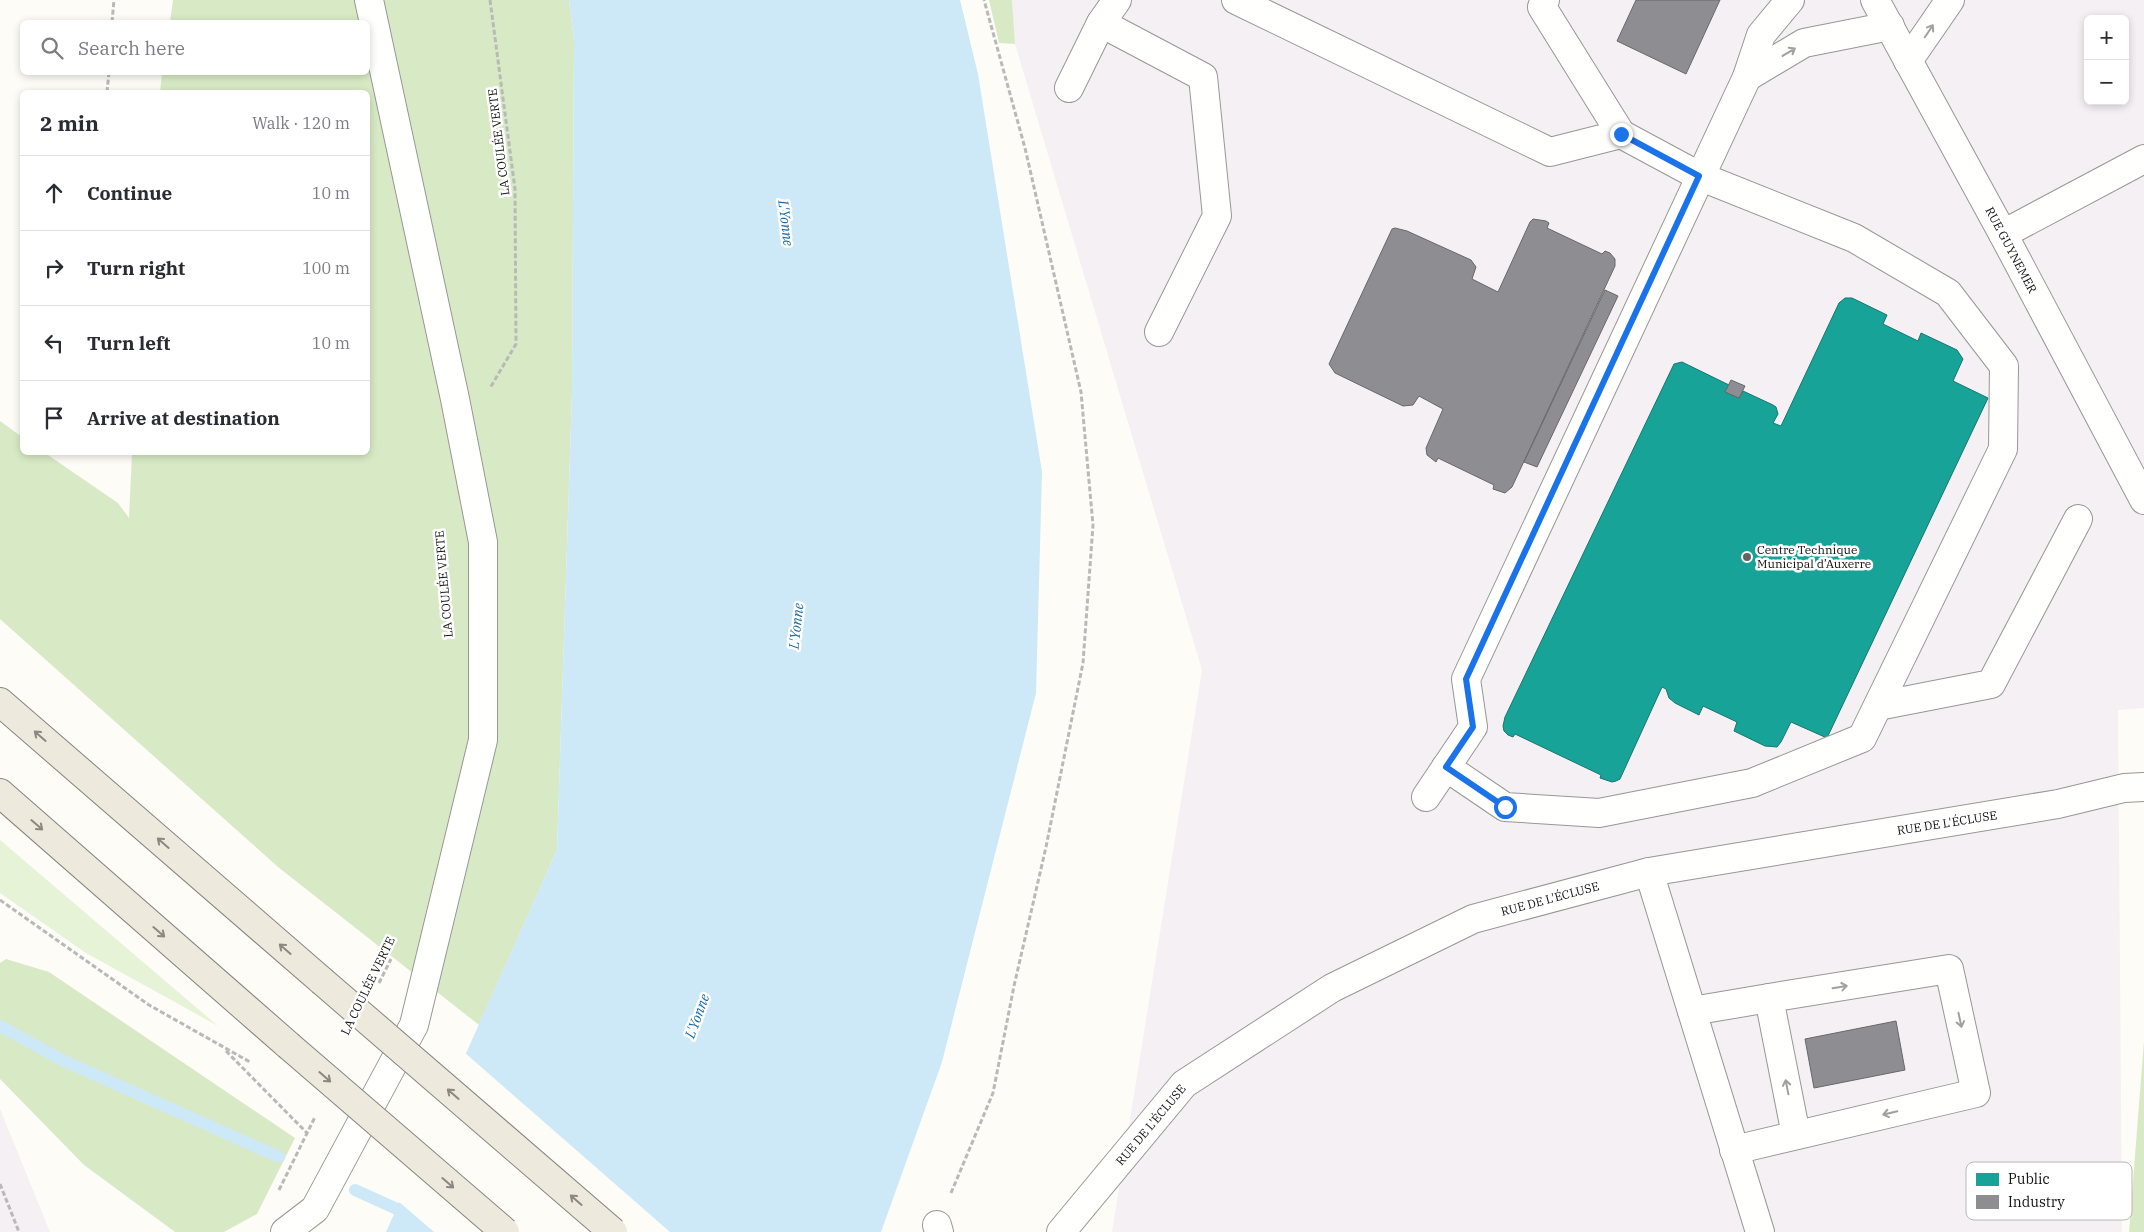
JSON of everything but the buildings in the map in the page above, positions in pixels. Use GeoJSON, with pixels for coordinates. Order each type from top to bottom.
{"type":"FeatureCollection","features":[{"type":"Feature","properties":{"kind":"main road"},"geometry":{"type":"LineString","coordinates":[[0,702],[613,1232]]}},
{"type":"Feature","properties":{"kind":"main road"},"geometry":{"type":"LineString","coordinates":[[0,792],[288,1045],[505,1232]]}},
{"type":"Feature","properties":{"kind":"street"},"geometry":{"type":"LineString","coordinates":[[285,1232],[315,1209],[414,1025],[483,740],[483,542],[455,399],[369,0]]}},
{"type":"Feature","properties":{"kind":"street"},"geometry":{"type":"LineString","coordinates":[[1069,88],[1101,23],[1117,0]]}},
{"type":"Feature","properties":{"kind":"street"},"geometry":{"type":"LineString","coordinates":[[1236,0],[1550,152],[1621,134]]}},
{"type":"Feature","properties":{"kind":"street"},"geometry":{"type":"LineString","coordinates":[[1446,767],[1505,807],[1599,813],[1752,783],[1862,738],[2002,449],[2004,366],[1948,293],[1854,238],[1699,176],[1621,134],[1542,7],[1545,0]]}},
{"type":"Feature","properties":{"kind":"street"},"geometry":{"type":"LineString","coordinates":[[1426,797],[1473,727],[1466,679],[1699,176],[1747,77],[1761,34],[1790,0]]}},
{"type":"Feature","properties":{"kind":"street","name":"RUE GUYNEMER"},"geometry":{"type":"LineString","coordinates":[[1875,0],[2003,234],[2144,500]]}},
{"type":"Feature","properties":{"kind":"street"},"geometry":{"type":"LineString","coordinates":[[1908,62],[1950,0]]}},
{"type":"Feature","properties":{"kind":"street"},"geometry":{"type":"LineString","coordinates":[[1101,23],[1203,77],[1217,216],[1159,332]]}},
{"type":"Feature","properties":{"kind":"street"},"geometry":{"type":"LineString","coordinates":[[1747,77],[1804,43],[1890,26]]}},
{"type":"Feature","properties":{"kind":"street"},"geometry":{"type":"LineString","coordinates":[[2003,234],[2144,159]]}},
{"type":"Feature","properties":{"kind":"street"},"geometry":{"type":"LineString","coordinates":[[1878,706],[1991,684],[2078,519]]}},
{"type":"Feature","properties":{"kind":"street","name":"RUE DE L'ÉCLUSE"},"geometry":{"type":"LineString","coordinates":[[1061,1232],[1184,1084],[1332,988],[1473,919],[1650,872],[2058,804],[2124,788],[2144,787]]}},
{"type":"Feature","properties":{"kind":"street"},"geometry":{"type":"LineString","coordinates":[[1650,872],[1760,1232]]}},
{"type":"Feature","properties":{"kind":"street"},"geometry":{"type":"LineString","coordinates":[[1692,1011],[1949,969],[1976,1093],[1734,1150]]}},
{"type":"Feature","properties":{"kind":"street"},"geometry":{"type":"LineString","coordinates":[[1769,998],[1796,1135]]}},
{"type":"Feature","properties":{"kind":"path"},"geometry":{"type":"LineString","coordinates":[[112,20],[114,0]]}},
{"type":"Feature","properties":{"kind":"path","name":"LA COULÉE VERTE"},"geometry":{"type":"LineString","coordinates":[[455,399],[471,399],[490,390],[516,344],[515,189],[490,0]]}},
{"type":"Feature","properties":{"kind":"path"},"geometry":{"type":"LineString","coordinates":[[938,1229],[993,1093],[1083,663],[1093,525],[1081,392],[1025,148],[984,0]]}},
{"type":"Feature","properties":{"kind":"path"},"geometry":{"type":"LineString","coordinates":[[107,90],[109,75]]}},
{"type":"Feature","properties":{"kind":"path"},"geometry":{"type":"LineString","coordinates":[[0,900],[149,1005],[255,1066]]}},
{"type":"Feature","properties":{"kind":"path","name":"LA COULÉE VERTE"},"geometry":{"type":"LineString","coordinates":[[375,991],[392,956]]}},
{"type":"Feature","properties":{"kind":"path"},"geometry":{"type":"LineString","coordinates":[[222,1046],[307,1133]]}},
{"type":"Feature","properties":{"kind":"path"},"geometry":{"type":"LineString","coordinates":[[278,1193],[316,1115]]}},
{"type":"Feature","properties":{"kind":"path"},"geometry":{"type":"LineString","coordinates":[[0,1184],[19,1232]]}},
{"type":"Feature","properties":{"kind":"shaded area"},"geometry":{"type":"Polygon","coordinates":[[[1012,0],[2144,0],[2144,708],[2118,710],[2121,1162],[1966,1162],[1966,1220],[2122,1220],[2122,1232],[1112,1232],[1202,670],[1015,44],[1012,0]]]}},
{"type":"Feature","properties":{"kind":"shaded area"},"geometry":{"type":"Polygon","coordinates":[[[0,1109],[50,1232],[0,1232],[0,1109]]]}},
{"type":"Feature","properties":{"kind":"green space"},"geometry":{"type":"Polygon","coordinates":[[[173,0],[569,0],[574,40],[572,394],[557,850],[479,1025],[278,867],[0,619],[0,421],[20,436],[20,455],[48,455],[118,503],[129,518],[132,455],[370,455],[370,90],[160,90],[162,75],[370,75],[370,20],[170,20],[173,0]]]}},
{"type":"Feature","properties":{"kind":"green space"},"geometry":{"type":"Polygon","coordinates":[[[989,0],[1012,0],[1015,44],[999,43],[989,0]]]}},
{"type":"Feature","properties":{"kind":"green space"},"geometry":{"type":"Polygon","coordinates":[[[0,840],[218,1026],[86,953],[0,893],[0,840]]]}},
{"type":"Feature","properties":{"kind":"green space"},"geometry":{"type":"Polygon","coordinates":[[[6,959],[49,972],[295,1138],[257,1214],[224,1232],[175,1232],[84,1165],[0,1079],[0,963],[6,959]]]}},
{"type":"Feature","properties":{"kind":"green space"},"geometry":{"type":"Polygon","coordinates":[[[2144,1041],[2144,1232],[2129,1232],[2130,1220],[2132,1220],[2132,1194],[2144,1041]]]}},
{"type":"Feature","properties":{"kind":"water","name":"L'Yonne"},"geometry":{"type":"Polygon","coordinates":[[[569,0],[960,0],[978,74],[1042,472],[1036,693],[942,1062],[881,1232],[386,1232],[557,850],[572,394],[574,40],[569,0]]]}},
{"type":"Feature","properties":{"kind":"pier"},"geometry":{"type":"Polygon","coordinates":[[[464,1052],[670,1232],[434,1232],[398,1201],[464,1052]]]}},
{"type":"Feature","properties":{"kind":"waterway"},"geometry":{"type":"LineString","coordinates":[[0,1026],[64,1061],[279,1157]]}},
{"type":"Feature","properties":{"kind":"waterway"},"geometry":{"type":"LineString","coordinates":[[355,1190],[397,1209],[422,1232]]}},
{"type":"Feature","properties":{"kind":"place","name":"Centre Technique Municipal d’Auxerre"},"geometry":{"type":"Point","coordinates":[1747,557]}},
{"type":"Feature","properties":{"kind":"route"},"geometry":{"type":"LineString","coordinates":[[1505,807],[1446,767],[1473,727],[1466,679],[1699,176],[1621,134]]}}]}
